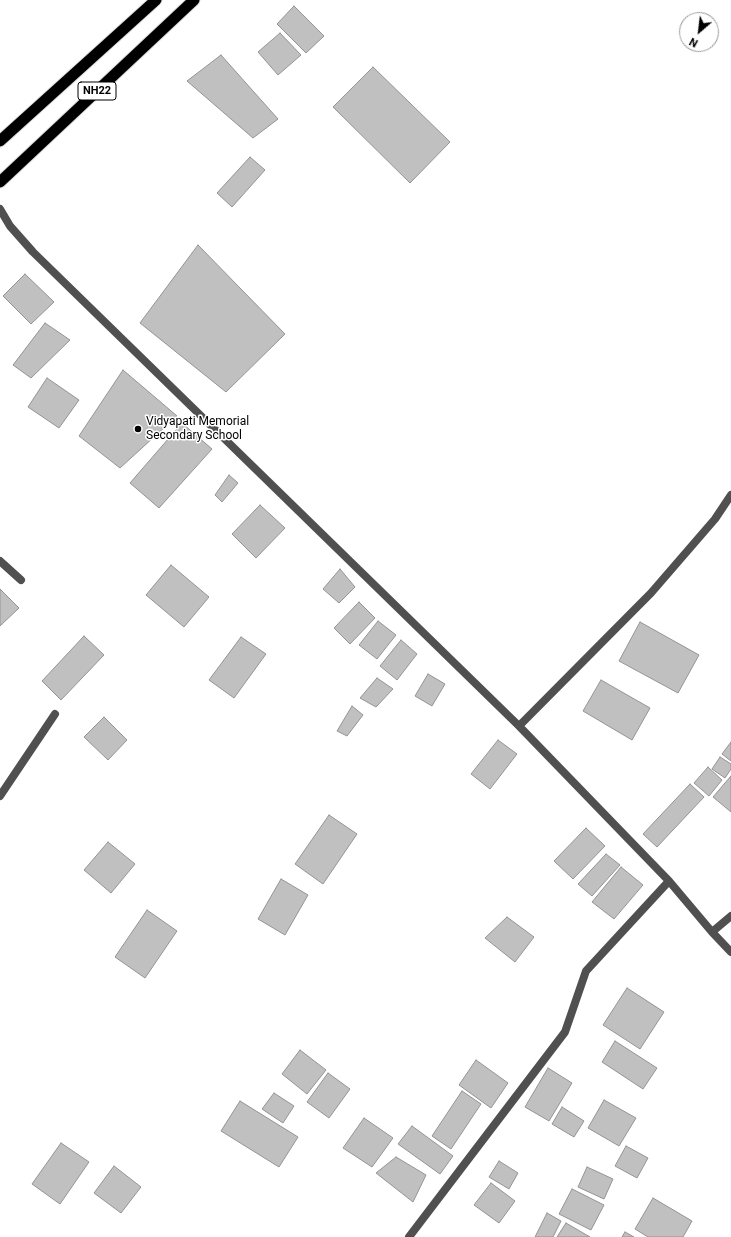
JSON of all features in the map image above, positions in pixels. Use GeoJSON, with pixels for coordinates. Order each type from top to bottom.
{"type":"FeatureCollection","features":[{"type":"Feature","properties":{"kind":"highway","name":"NH22"},"geometry":{"type":"LineString","coordinates":[[0,141],[156,0]]}},
{"type":"Feature","properties":{"kind":"highway","name":"NH22"},"geometry":{"type":"LineString","coordinates":[[0,182],[194,0]]}},
{"type":"Feature","properties":{"kind":"street"},"geometry":{"type":"LineString","coordinates":[[0,209],[10,226],[33,252],[519,726],[669,881],[731,952]]}},
{"type":"Feature","properties":{"kind":"street"},"geometry":{"type":"LineString","coordinates":[[519,726],[651,593],[715,519],[731,495]]}},
{"type":"Feature","properties":{"kind":"street"},"geometry":{"type":"LineString","coordinates":[[0,561],[21,580]]}},
{"type":"Feature","properties":{"kind":"street"},"geometry":{"type":"LineString","coordinates":[[0,796],[55,714]]}},
{"type":"Feature","properties":{"kind":"street"},"geometry":{"type":"LineString","coordinates":[[409,1237],[565,1032],[586,971],[669,881]]}},
{"type":"Feature","properties":{"kind":"street"},"geometry":{"type":"LineString","coordinates":[[712,932],[731,916]]}},
{"type":"Feature","properties":{"kind":"building"},"geometry":{"type":"Polygon","coordinates":[[[294,6],[324,36],[306,53],[277,24],[294,6]]]}},
{"type":"Feature","properties":{"kind":"building"},"geometry":{"type":"Polygon","coordinates":[[[280,33],[301,55],[278,75],[258,52],[280,33]]]}},
{"type":"Feature","properties":{"kind":"building"},"geometry":{"type":"Polygon","coordinates":[[[221,55],[278,119],[253,138],[187,81],[221,55]]]}},
{"type":"Feature","properties":{"kind":"building"},"geometry":{"type":"Polygon","coordinates":[[[373,67],[450,142],[410,183],[333,107],[373,67]]]}},
{"type":"Feature","properties":{"kind":"building"},"geometry":{"type":"Polygon","coordinates":[[[250,157],[265,170],[232,207],[217,193],[250,157]]]}},
{"type":"Feature","properties":{"kind":"building"},"geometry":{"type":"Polygon","coordinates":[[[198,245],[285,334],[226,392],[140,323],[198,245]]]}},
{"type":"Feature","properties":{"kind":"building"},"geometry":{"type":"Polygon","coordinates":[[[25,274],[54,302],[31,324],[3,296],[25,274]]]}},
{"type":"Feature","properties":{"kind":"building"},"geometry":{"type":"Polygon","coordinates":[[[45,323],[70,340],[31,378],[13,365],[45,323]]]}},
{"type":"Feature","properties":{"kind":"building"},"geometry":{"type":"Polygon","coordinates":[[[123,370],[177,416],[120,468],[79,436],[123,370]]]}},
{"type":"Feature","properties":{"kind":"building"},"geometry":{"type":"Polygon","coordinates":[[[47,378],[79,400],[59,428],[28,407],[47,378]]]}},
{"type":"Feature","properties":{"kind":"building"},"geometry":{"type":"Polygon","coordinates":[[[182,423],[212,449],[159,508],[130,483],[182,423]]]}},
{"type":"Feature","properties":{"kind":"building"},"geometry":{"type":"Polygon","coordinates":[[[229,475],[238,483],[222,502],[215,495],[229,475]]]}},
{"type":"Feature","properties":{"kind":"building"},"geometry":{"type":"Polygon","coordinates":[[[260,505],[285,528],[256,558],[232,534],[260,505]]]}},
{"type":"Feature","properties":{"kind":"building"},"geometry":{"type":"Polygon","coordinates":[[[171,565],[209,597],[184,627],[146,595],[171,565]]]}},
{"type":"Feature","properties":{"kind":"building"},"geometry":{"type":"Polygon","coordinates":[[[340,569],[355,587],[339,603],[323,589],[340,569]]]}},
{"type":"Feature","properties":{"kind":"building"},"geometry":{"type":"Polygon","coordinates":[[[0,589],[19,608],[0,626],[0,589]]]}},
{"type":"Feature","properties":{"kind":"building"},"geometry":{"type":"Polygon","coordinates":[[[359,602],[375,618],[350,644],[334,628],[359,602]]]}},
{"type":"Feature","properties":{"kind":"building"},"geometry":{"type":"Polygon","coordinates":[[[378,621],[396,635],[377,659],[359,645],[378,621]]]}},
{"type":"Feature","properties":{"kind":"building"},"geometry":{"type":"Polygon","coordinates":[[[640,622],[699,655],[678,693],[619,661],[640,622]]]}},
{"type":"Feature","properties":{"kind":"building"},"geometry":{"type":"Polygon","coordinates":[[[84,636],[104,655],[61,700],[42,681],[84,636]]]}},
{"type":"Feature","properties":{"kind":"building"},"geometry":{"type":"Polygon","coordinates":[[[241,637],[266,654],[234,698],[209,680],[241,637]]]}},
{"type":"Feature","properties":{"kind":"building"},"geometry":{"type":"Polygon","coordinates":[[[401,640],[417,654],[397,680],[380,666],[401,640]]]}},
{"type":"Feature","properties":{"kind":"building"},"geometry":{"type":"Polygon","coordinates":[[[428,674],[445,684],[432,706],[415,696],[428,674]]]}},
{"type":"Feature","properties":{"kind":"building"},"geometry":{"type":"Polygon","coordinates":[[[377,678],[393,689],[376,707],[360,698],[377,678]]]}},
{"type":"Feature","properties":{"kind":"building"},"geometry":{"type":"Polygon","coordinates":[[[601,680],[650,708],[632,740],[583,711],[601,680]]]}},
{"type":"Feature","properties":{"kind":"building"},"geometry":{"type":"Polygon","coordinates":[[[352,706],[363,715],[347,736],[337,731],[352,706]]]}},
{"type":"Feature","properties":{"kind":"building"},"geometry":{"type":"Polygon","coordinates":[[[104,717],[127,740],[108,760],[84,737],[104,717]]]}},
{"type":"Feature","properties":{"kind":"building"},"geometry":{"type":"Polygon","coordinates":[[[498,740],[517,754],[490,789],[471,774],[498,740]]]}},
{"type":"Feature","properties":{"kind":"building"},"geometry":{"type":"Polygon","coordinates":[[[731,742],[731,761],[722,754],[731,742]]]}},
{"type":"Feature","properties":{"kind":"building"},"geometry":{"type":"Polygon","coordinates":[[[720,757],[731,764],[731,769],[725,778],[712,769],[720,757]]]}},
{"type":"Feature","properties":{"kind":"building"},"geometry":{"type":"Polygon","coordinates":[[[708,767],[722,780],[709,796],[694,783],[708,767]]]}},
{"type":"Feature","properties":{"kind":"building"},"geometry":{"type":"Polygon","coordinates":[[[731,776],[731,812],[713,797],[731,776]]]}},
{"type":"Feature","properties":{"kind":"building"},"geometry":{"type":"Polygon","coordinates":[[[690,784],[704,797],[657,847],[643,834],[690,784]]]}},
{"type":"Feature","properties":{"kind":"building"},"geometry":{"type":"Polygon","coordinates":[[[329,815],[357,834],[323,884],[295,864],[329,815]]]}},
{"type":"Feature","properties":{"kind":"building"},"geometry":{"type":"Polygon","coordinates":[[[586,828],[605,846],[573,879],[554,861],[586,828]]]}},
{"type":"Feature","properties":{"kind":"building"},"geometry":{"type":"Polygon","coordinates":[[[108,842],[135,864],[111,893],[84,870],[108,842]]]}},
{"type":"Feature","properties":{"kind":"building"},"geometry":{"type":"Polygon","coordinates":[[[606,854],[620,865],[592,896],[578,884],[606,854]]]}},
{"type":"Feature","properties":{"kind":"building"},"geometry":{"type":"Polygon","coordinates":[[[621,867],[643,885],[614,919],[592,902],[621,867]]]}},
{"type":"Feature","properties":{"kind":"building"},"geometry":{"type":"Polygon","coordinates":[[[281,879],[308,895],[285,935],[258,919],[281,879]]]}},
{"type":"Feature","properties":{"kind":"building"},"geometry":{"type":"Polygon","coordinates":[[[147,910],[177,931],[145,978],[115,957],[147,910]]]}},
{"type":"Feature","properties":{"kind":"building"},"geometry":{"type":"Polygon","coordinates":[[[507,917],[534,937],[515,962],[485,938],[507,917]]]}},
{"type":"Feature","properties":{"kind":"building"},"geometry":{"type":"Polygon","coordinates":[[[627,988],[664,1012],[640,1049],[603,1025],[627,988]]]}},
{"type":"Feature","properties":{"kind":"building"},"geometry":{"type":"Polygon","coordinates":[[[615,1041],[657,1068],[643,1089],[602,1062],[615,1041]]]}},
{"type":"Feature","properties":{"kind":"building"},"geometry":{"type":"Polygon","coordinates":[[[300,1050],[326,1070],[307,1094],[282,1074],[300,1050]]]}},
{"type":"Feature","properties":{"kind":"building"},"geometry":{"type":"Polygon","coordinates":[[[476,1060],[508,1083],[491,1108],[459,1085],[476,1060]]]}},
{"type":"Feature","properties":{"kind":"building"},"geometry":{"type":"Polygon","coordinates":[[[548,1068],[572,1083],[549,1121],[525,1107],[548,1068]]]}},
{"type":"Feature","properties":{"kind":"building"},"geometry":{"type":"Polygon","coordinates":[[[328,1073],[350,1089],[329,1118],[307,1102],[328,1073]]]}},
{"type":"Feature","properties":{"kind":"building"},"geometry":{"type":"Polygon","coordinates":[[[462,1091],[481,1104],[451,1149],[432,1136],[462,1091]]]}},
{"type":"Feature","properties":{"kind":"building"},"geometry":{"type":"Polygon","coordinates":[[[274,1093],[294,1106],[283,1123],[262,1109],[274,1093]]]}},
{"type":"Feature","properties":{"kind":"building"},"geometry":{"type":"Polygon","coordinates":[[[604,1100],[636,1118],[619,1146],[588,1128],[604,1100]]]}},
{"type":"Feature","properties":{"kind":"building"},"geometry":{"type":"Polygon","coordinates":[[[240,1101],[298,1137],[279,1167],[221,1131],[240,1101]]]}},
{"type":"Feature","properties":{"kind":"building"},"geometry":{"type":"Polygon","coordinates":[[[562,1107],[584,1121],[574,1137],[552,1124],[562,1107]]]}},
{"type":"Feature","properties":{"kind":"building"},"geometry":{"type":"Polygon","coordinates":[[[364,1118],[393,1138],[372,1167],[343,1148],[364,1118]]]}},
{"type":"Feature","properties":{"kind":"building"},"geometry":{"type":"Polygon","coordinates":[[[412,1126],[453,1156],[440,1174],[398,1144],[412,1126]]]}},
{"type":"Feature","properties":{"kind":"building"},"geometry":{"type":"Polygon","coordinates":[[[61,1143],[89,1162],[60,1204],[32,1184],[61,1143]]]}},
{"type":"Feature","properties":{"kind":"building"},"geometry":{"type":"Polygon","coordinates":[[[626,1146],[648,1158],[637,1178],[615,1166],[626,1146]]]}},
{"type":"Feature","properties":{"kind":"building"},"geometry":{"type":"Polygon","coordinates":[[[396,1157],[426,1175],[413,1202],[376,1173],[396,1157]]]}},
{"type":"Feature","properties":{"kind":"building"},"geometry":{"type":"Polygon","coordinates":[[[499,1161],[518,1173],[509,1189],[489,1177],[499,1161]]]}},
{"type":"Feature","properties":{"kind":"building"},"geometry":{"type":"Polygon","coordinates":[[[114,1166],[141,1187],[121,1213],[94,1193],[114,1166]]]}},
{"type":"Feature","properties":{"kind":"building"},"geometry":{"type":"Polygon","coordinates":[[[587,1167],[613,1179],[604,1199],[578,1187],[587,1167]]]}},
{"type":"Feature","properties":{"kind":"building"},"geometry":{"type":"Polygon","coordinates":[[[491,1183],[515,1201],[499,1223],[474,1205],[491,1183]]]}},
{"type":"Feature","properties":{"kind":"building"},"geometry":{"type":"Polygon","coordinates":[[[572,1189],[604,1205],[591,1230],[559,1214],[572,1189]]]}},
{"type":"Feature","properties":{"kind":"building"},"geometry":{"type":"Polygon","coordinates":[[[653,1198],[692,1221],[683,1237],[648,1237],[635,1229],[653,1198]]]}},
{"type":"Feature","properties":{"kind":"building"},"geometry":{"type":"Polygon","coordinates":[[[547,1213],[561,1221],[553,1237],[535,1237],[547,1213]]]}},
{"type":"Feature","properties":{"kind":"building"},"geometry":{"type":"Polygon","coordinates":[[[566,1223],[590,1237],[557,1237],[566,1223]]]}},
{"type":"Feature","properties":{"kind":"building"},"geometry":{"type":"Polygon","coordinates":[[[625,1232],[634,1237],[622,1237],[625,1232]]]}},
{"type":"Feature","properties":{"kind":"place","name":"Vidyapati Memorial Secondary School"},"geometry":{"type":"Point","coordinates":[138,429]}}]}
